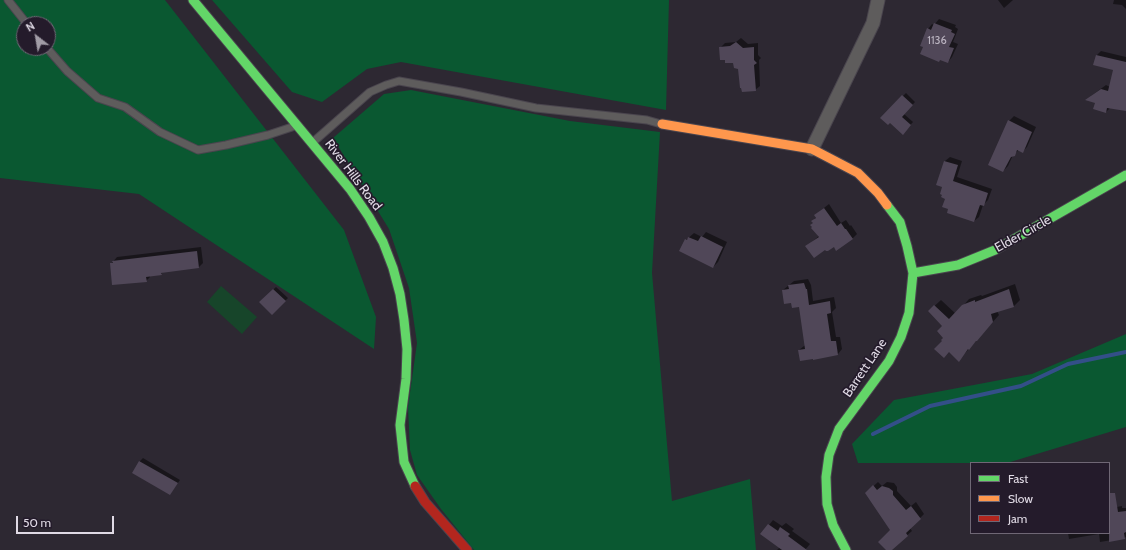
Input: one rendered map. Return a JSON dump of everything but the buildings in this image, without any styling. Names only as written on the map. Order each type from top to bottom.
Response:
[{"type":"street","name":"River Hills Road","points":[[193,0],[350,189],[369,217],[383,242],[393,268],[400,294],[407,349],[406,379],[400,425],[404,462],[413,483],[425,502],[467,550]]},
{"type":"street","points":[[812,149],[873,23],[878,0]]},
{"type":"street","name":"Barrett Lane","points":[[662,124],[812,149],[858,173],[878,194],[900,222],[913,273],[909,313],[901,337],[889,361],[839,429],[829,455],[826,477],[827,504],[833,525],[846,550]]},
{"type":"street","name":"Elder Circle","points":[[913,273],[958,265],[995,250],[1126,175]]},
{"type":"lane","points":[[8,0],[21,16]]},
{"type":"lane","points":[[54,56],[67,71],[98,98],[125,107],[160,132],[198,150],[298,126]]},
{"type":"lane","points":[[312,143],[370,92],[399,81],[536,108],[647,120],[662,124]]},
{"type":"green space","points":[[0,0],[165,0],[344,230],[376,317],[374,349],[139,194],[0,178]]},
{"type":"green space","points":[[212,0],[669,0],[666,110],[401,62],[367,69],[322,102],[292,92]]},
{"type":"green space","points":[[411,90],[570,121],[660,132],[652,273],[672,501],[750,479],[756,550],[474,550],[441,509],[417,475],[410,450],[408,407],[417,343],[409,288],[389,229],[333,138],[384,94]]},
{"type":"green space","points":[[221,286],[257,317],[242,334],[207,302]]},
{"type":"green space","points":[[1126,334],[1126,427],[1010,462],[858,463],[852,444],[894,400],[1032,374]]},
{"type":"waterway","points":[[873,434],[930,406],[1021,386],[1068,364],[1126,352]]},
{"type":"traffic: fast","points":[[193,0],[350,189],[369,217],[383,242],[393,268],[400,294],[404,320],[407,349],[406,379],[400,425],[404,462],[415,486]]},
{"type":"traffic: fast","points":[[913,273],[958,265],[995,250],[1126,175]]},
{"type":"traffic: fast","points":[[846,550],[833,525],[827,504],[826,477],[829,455],[839,429],[889,361],[901,337],[909,313],[913,273],[900,222],[887,205]]},
{"type":"traffic: slow","points":[[662,124],[812,149],[858,173],[878,193],[887,205]]},
{"type":"traffic: jam","points":[[415,486],[425,502],[467,550]]}]
